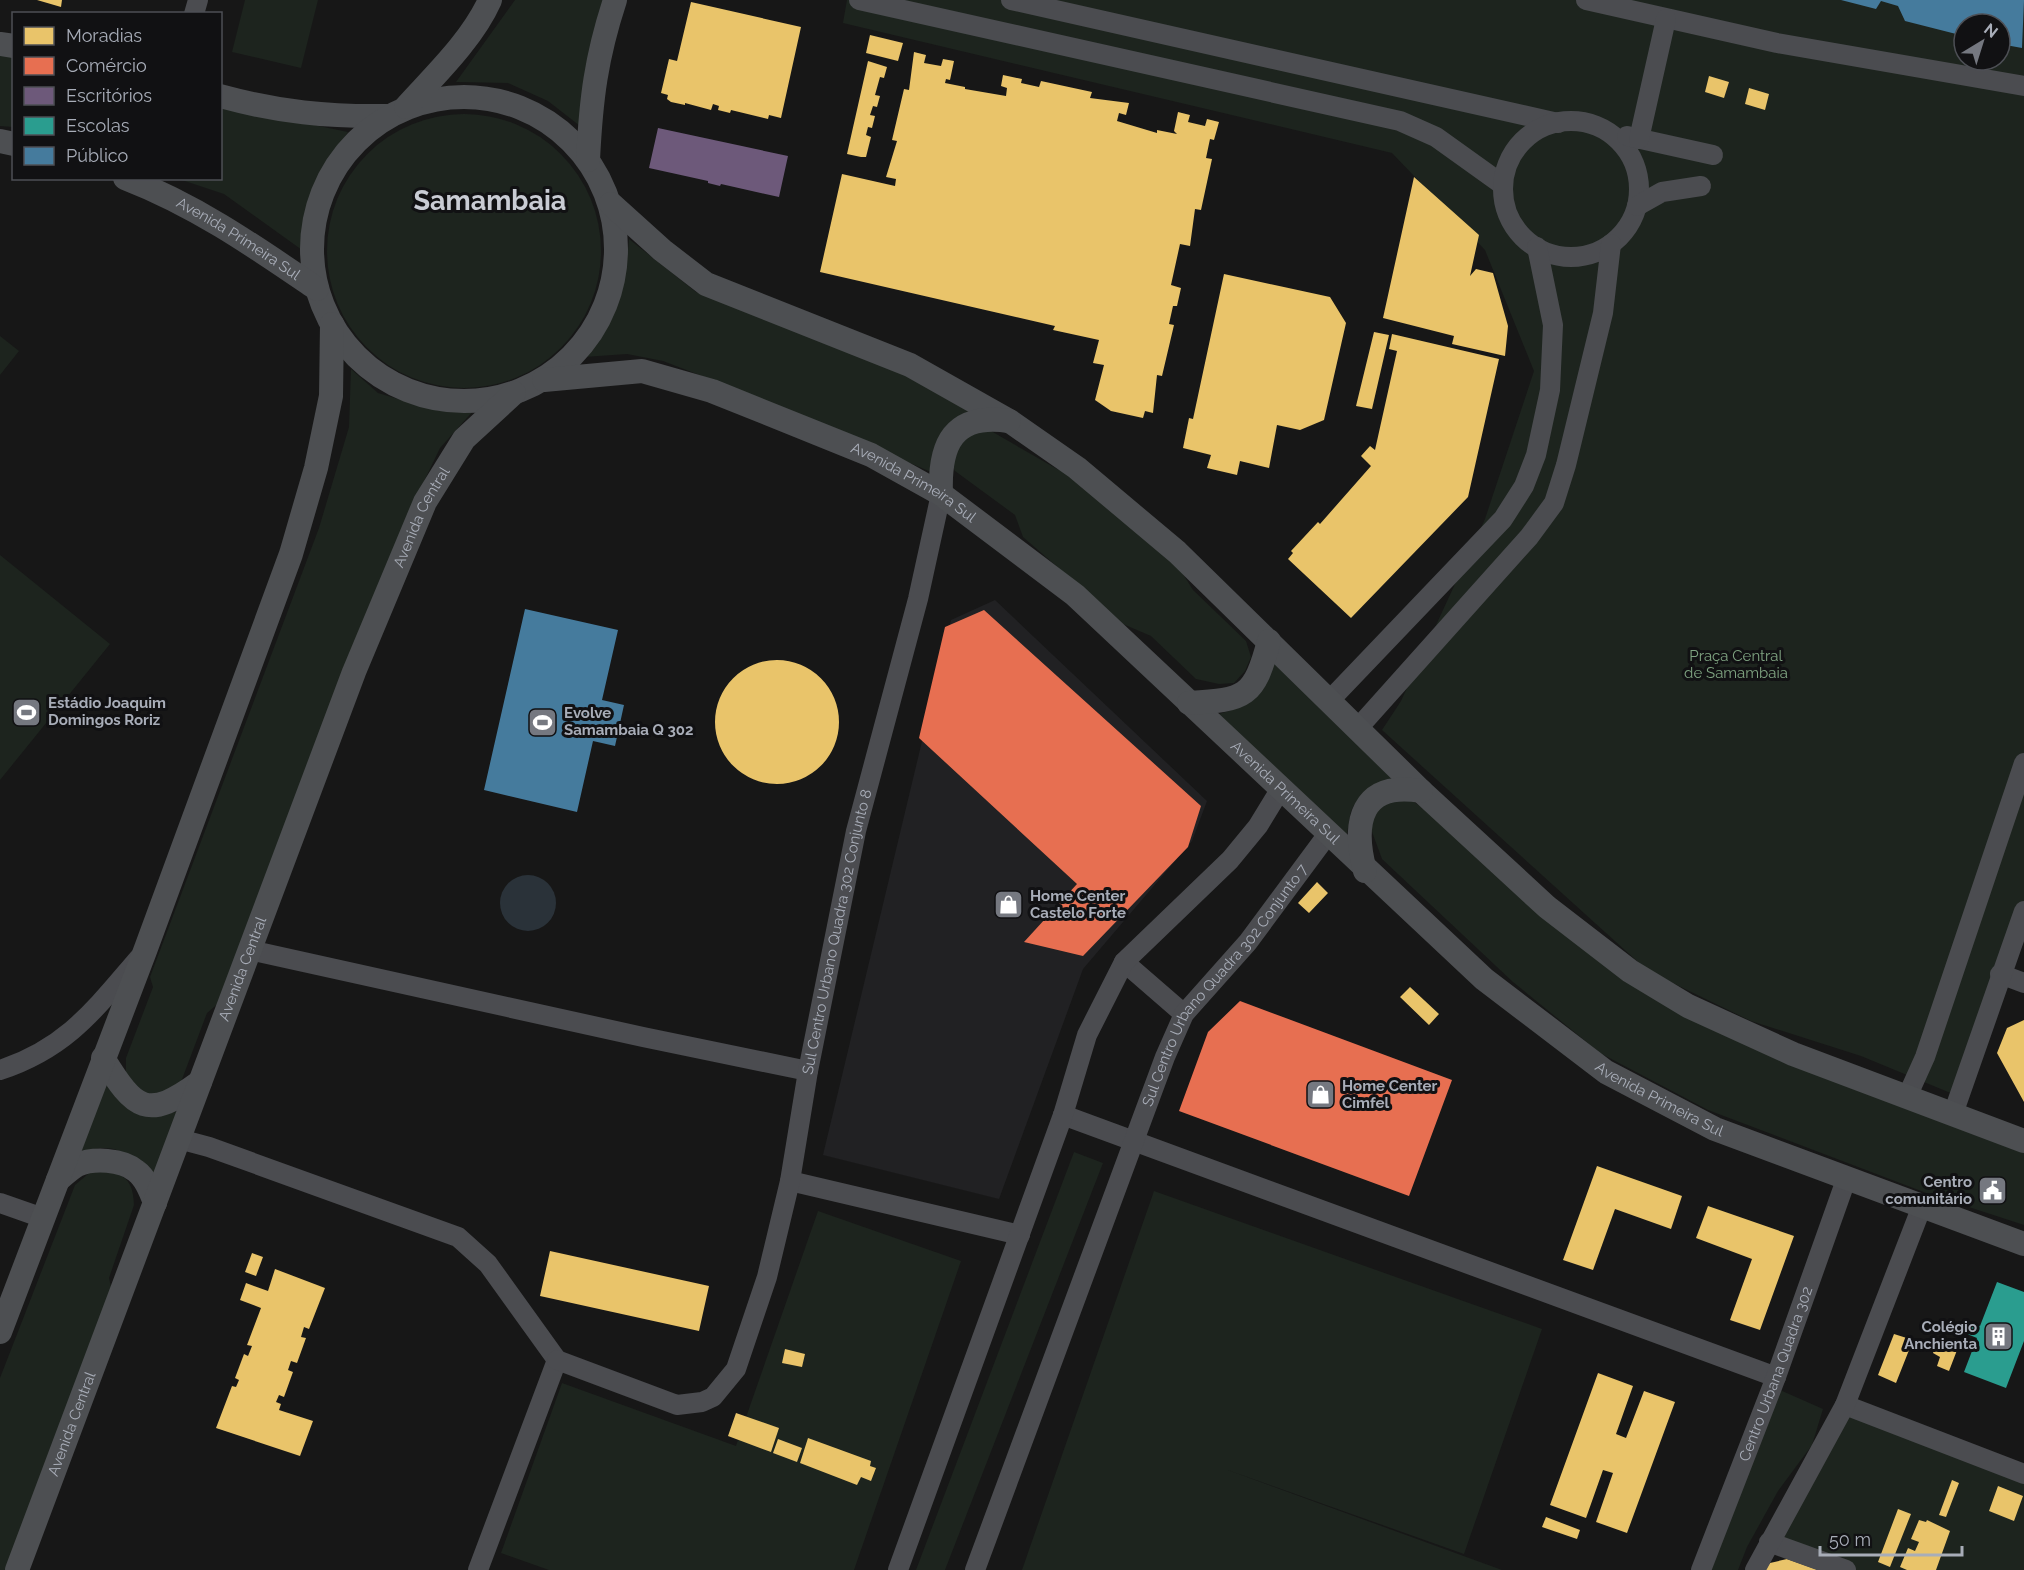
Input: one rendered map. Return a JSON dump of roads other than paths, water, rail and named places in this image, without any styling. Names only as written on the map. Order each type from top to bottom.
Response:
[{"type":"main road","points":[[222,96],[289,113],[328,117],[397,112],[455,96],[505,102],[552,124],[588,160],[611,204],[618,254],[608,304],[582,347],[544,380],[514,393],[477,401],[440,399],[404,388],[363,362],[332,324],[317,289],[312,250],[316,210],[331,173],[356,141],[397,112],[448,61],[490,0]]},
{"type":"main road","points":[[588,160],[591,98],[602,41],[615,0]]},
{"type":"main road","name":"Avenida Primeira Sul","points":[[130,180],[171,196],[234,231],[317,289]]},
{"type":"main road","points":[[611,204],[662,250],[706,284],[910,365],[1011,422],[1077,468],[1178,552],[1421,791],[1547,907],[1630,971],[1688,1006],[1743,1033],[2024,1141]]},
{"type":"main road","points":[[0,1332],[145,951],[291,554],[316,468],[331,396],[332,324]]},
{"type":"main road","name":"Avenida Primeira Sul","points":[[544,380],[642,371],[712,391],[871,455],[941,494],[1033,560],[1075,595],[1365,871],[1499,992],[1606,1072],[1715,1129],[2024,1244]]},
{"type":"main road","name":"Avenida Central","points":[[17,1570],[354,672],[425,502],[464,438],[514,393]]},
{"type":"main road","points":[[941,494],[943,453],[959,430],[987,418],[1011,422]]},
{"type":"main road","points":[[1189,703],[1231,699],[1249,691],[1262,669],[1269,641]]},
{"type":"main road","points":[[1365,871],[1358,836],[1361,819],[1370,804],[1379,795],[1392,789],[1421,791]]},
{"type":"main road","points":[[103,1058],[125,1093],[144,1105],[160,1106],[200,1082]]},
{"type":"main road","points":[[58,1180],[76,1166],[93,1161],[113,1162],[136,1170],[147,1185],[155,1203]]},
{"type":"street","points":[[860,0],[1400,121],[1436,137],[1503,185]]},
{"type":"street","points":[[1011,0],[1558,123]]},
{"type":"street","points":[[1586,0],[1777,43],[2024,86]]},
{"type":"street","points":[[1639,139],[1666,19]]},
{"type":"street","points":[[1608,132],[1619,141],[1634,164],[1638,178],[1637,206],[1624,231],[1611,244],[1589,254],[1561,256],[1537,247],[1515,226],[1508,213],[1503,185],[1510,158],[1518,146],[1540,128],[1558,123],[1581,122],[1608,132],[1713,155]]},
{"type":"street","points":[[1637,206],[1662,192],[1701,186]]},
{"type":"street","points":[[1358,728],[1529,537],[1554,503],[1603,313],[1611,244]]},
{"type":"street","points":[[1330,700],[1503,519],[1524,486],[1536,455],[1550,390],[1553,326],[1537,247]]},
{"type":"street","name":"Sul Centro Urbano Quadra 302 Conjunto 8","points":[[557,1360],[677,1405],[702,1402],[713,1397],[736,1369],[767,1277],[790,1181],[808,1071],[855,831],[918,599],[941,494]]},
{"type":"street","points":[[1907,1097],[1925,1057],[2024,764]]},
{"type":"street","points":[[898,1570],[1063,1114],[1087,1035],[1124,962],[1230,860],[1258,826],[1280,790]]},
{"type":"street","name":"Sul Centro Urbano Quadra 302 Conjunto 7","points":[[975,1570],[1133,1141],[1184,1014],[1248,942],[1328,834]]},
{"type":"street","points":[[1953,1114],[2000,974],[2024,911]]},
{"type":"street","points":[[249,950],[808,1071]]},
{"type":"street","points":[[0,1070],[29,1060],[58,1043],[83,1022],[145,951]]},
{"type":"street","points":[[1124,962],[1184,1014]]},
{"type":"street","points":[[2000,974],[2024,983]]},
{"type":"street","points":[[1063,1114],[1776,1377]]},
{"type":"street","points":[[179,1139],[209,1147],[458,1237],[488,1264],[557,1360],[478,1570]]},
{"type":"street","name":"Centro Urbana Quadra 302","points":[[1701,1570],[1776,1377],[1847,1177]]},
{"type":"street","points":[[790,1181],[1020,1235]]},
{"type":"street","points":[[0,1203],[43,1218]]},
{"type":"street","points":[[1755,1570],[1768,1542],[1845,1405],[1922,1206]]},
{"type":"street","points":[[1845,1405],[2024,1474]]},
{"type":"street","points":[[1768,1542],[1846,1570]]},
{"type":"place","name":"Estádio Joaquim Domingos Roriz","points":[[27,712]]},
{"type":"place","name":"Evolve Samambaia Q 302","points":[[543,722]]},
{"type":"place","name":"Home Center Castelo Forte","points":[[1009,905]]},
{"type":"place","name":"Home Center Cimfel","points":[[1321,1095]]},
{"type":"place","name":"Centro comunitário","points":[[1993,1191]]},
{"type":"place","name":"Colégio Anchienta","points":[[1998,1336]]},
{"type":"district","name":"Samambaia","points":[[490,201]]},
{"type":"park label","name":"Praça Central de Samambaia","points":[[1736,664]]}]
